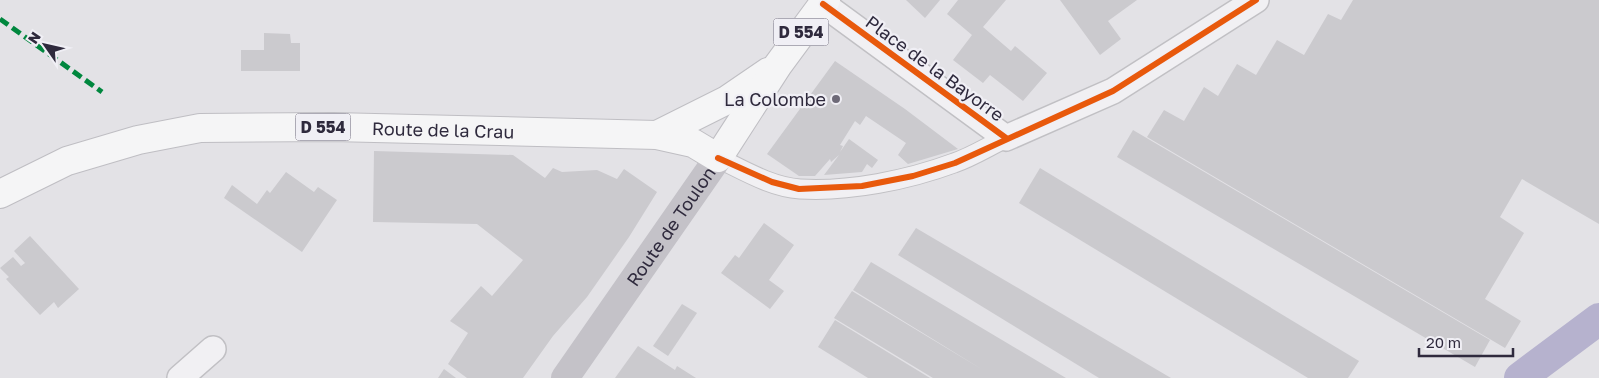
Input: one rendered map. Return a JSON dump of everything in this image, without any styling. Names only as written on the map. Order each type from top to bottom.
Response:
[{"type":"main road","name":"Route de Toulon","points":[[565,378],[718,158],[778,65],[824,2]]},
{"type":"main road","name":"Route de la Crau","points":[[657,135],[727,100],[778,65]]},
{"type":"main road","name":"Route de la Crau","points":[[0,194],[67,162],[138,140],[200,128],[333,127],[657,135],[693,143],[718,158]]},
{"type":"street","points":[[718,158],[772,182],[799,189],[862,186],[913,176],[955,163],[1006,138],[1113,91],[1256,0]]},
{"type":"street","name":"Place de la Bayorre","points":[[824,2],[1006,138]]},
{"type":"street","points":[[180,378],[212,350]]},
{"type":"building","points":[[906,0],[940,0],[925,18]]},
{"type":"building","points":[[958,0],[1006,0],[983,27],[1011,51],[1015,46],[1047,73],[1023,101],[990,75],[983,83],[953,60],[972,35],[947,14]]},
{"type":"building","points":[[1060,0],[1137,0],[1108,21],[1121,39],[1100,55]]},
{"type":"building","points":[[1353,0],[1599,0],[1599,224],[1522,179],[1500,217],[1524,233],[1485,299],[1521,321],[1505,348],[1147,137],[1164,110],[1184,121],[1204,87],[1218,96],[1237,64],[1256,75],[1277,40],[1304,55],[1328,14],[1341,20]]},
{"type":"building","points":[[264,33],[290,34],[291,43],[300,43],[300,71],[241,71],[241,50],[264,50]]},
{"type":"building","points":[[835,61],[905,109],[958,149],[908,164],[898,155],[906,143],[866,116],[860,125],[855,121],[840,145],[843,146],[840,152],[849,139],[878,160],[872,168],[867,164],[862,172],[824,175],[839,155],[831,162],[830,159],[815,176],[799,176],[767,154]]},
{"type":"building","points":[[1133,130],[1490,340],[1475,367],[1117,157]]},
{"type":"building","points":[[374,151],[513,155],[545,178],[553,168],[562,172],[597,170],[617,179],[624,169],[657,192],[629,237],[587,297],[553,336],[523,378],[467,378],[448,364],[468,333],[450,321],[481,286],[492,296],[523,260],[477,224],[373,222]]},
{"type":"building","points":[[1040,168],[1359,361],[1348,378],[1308,378],[1019,203]]},
{"type":"building","points":[[286,172],[314,192],[318,187],[337,200],[302,252],[224,198],[232,185],[257,204],[267,190],[270,193]]},
{"type":"building","points":[[764,223],[794,245],[769,280],[784,291],[770,309],[721,273],[735,255],[739,258]]},
{"type":"building","points":[[916,228],[1171,378],[1099,378],[898,255]]},
{"type":"building","points":[[30,236],[79,289],[58,308],[54,302],[40,315],[6,279],[9,277],[0,268],[13,257],[21,266],[25,263],[14,251]]},
{"type":"building","points":[[871,262],[1066,378],[933,378],[834,318],[852,291],[983,370],[853,290]]},
{"type":"building","points":[[682,304],[697,313],[668,356],[653,346]]},
{"type":"building","points":[[835,320],[930,378],[868,378],[818,347]]},
{"type":"building","points":[[638,346],[675,370],[677,366],[696,378],[615,378]]},
{"type":"building","points":[[444,369],[456,378],[438,378]]},
{"type":"waterway","points":[[1520,378],[1599,319]]},
{"type":"marked path","points":[[0,19],[102,92]]},
{"type":"cycle path","points":[[718,158],[772,182],[799,189],[862,186],[913,176],[955,163],[1113,91],[1256,0]]},
{"type":"cycle path","points":[[823,4],[1006,138]]},
{"type":"place","name":"La Colombe","points":[[836,99]]}]
